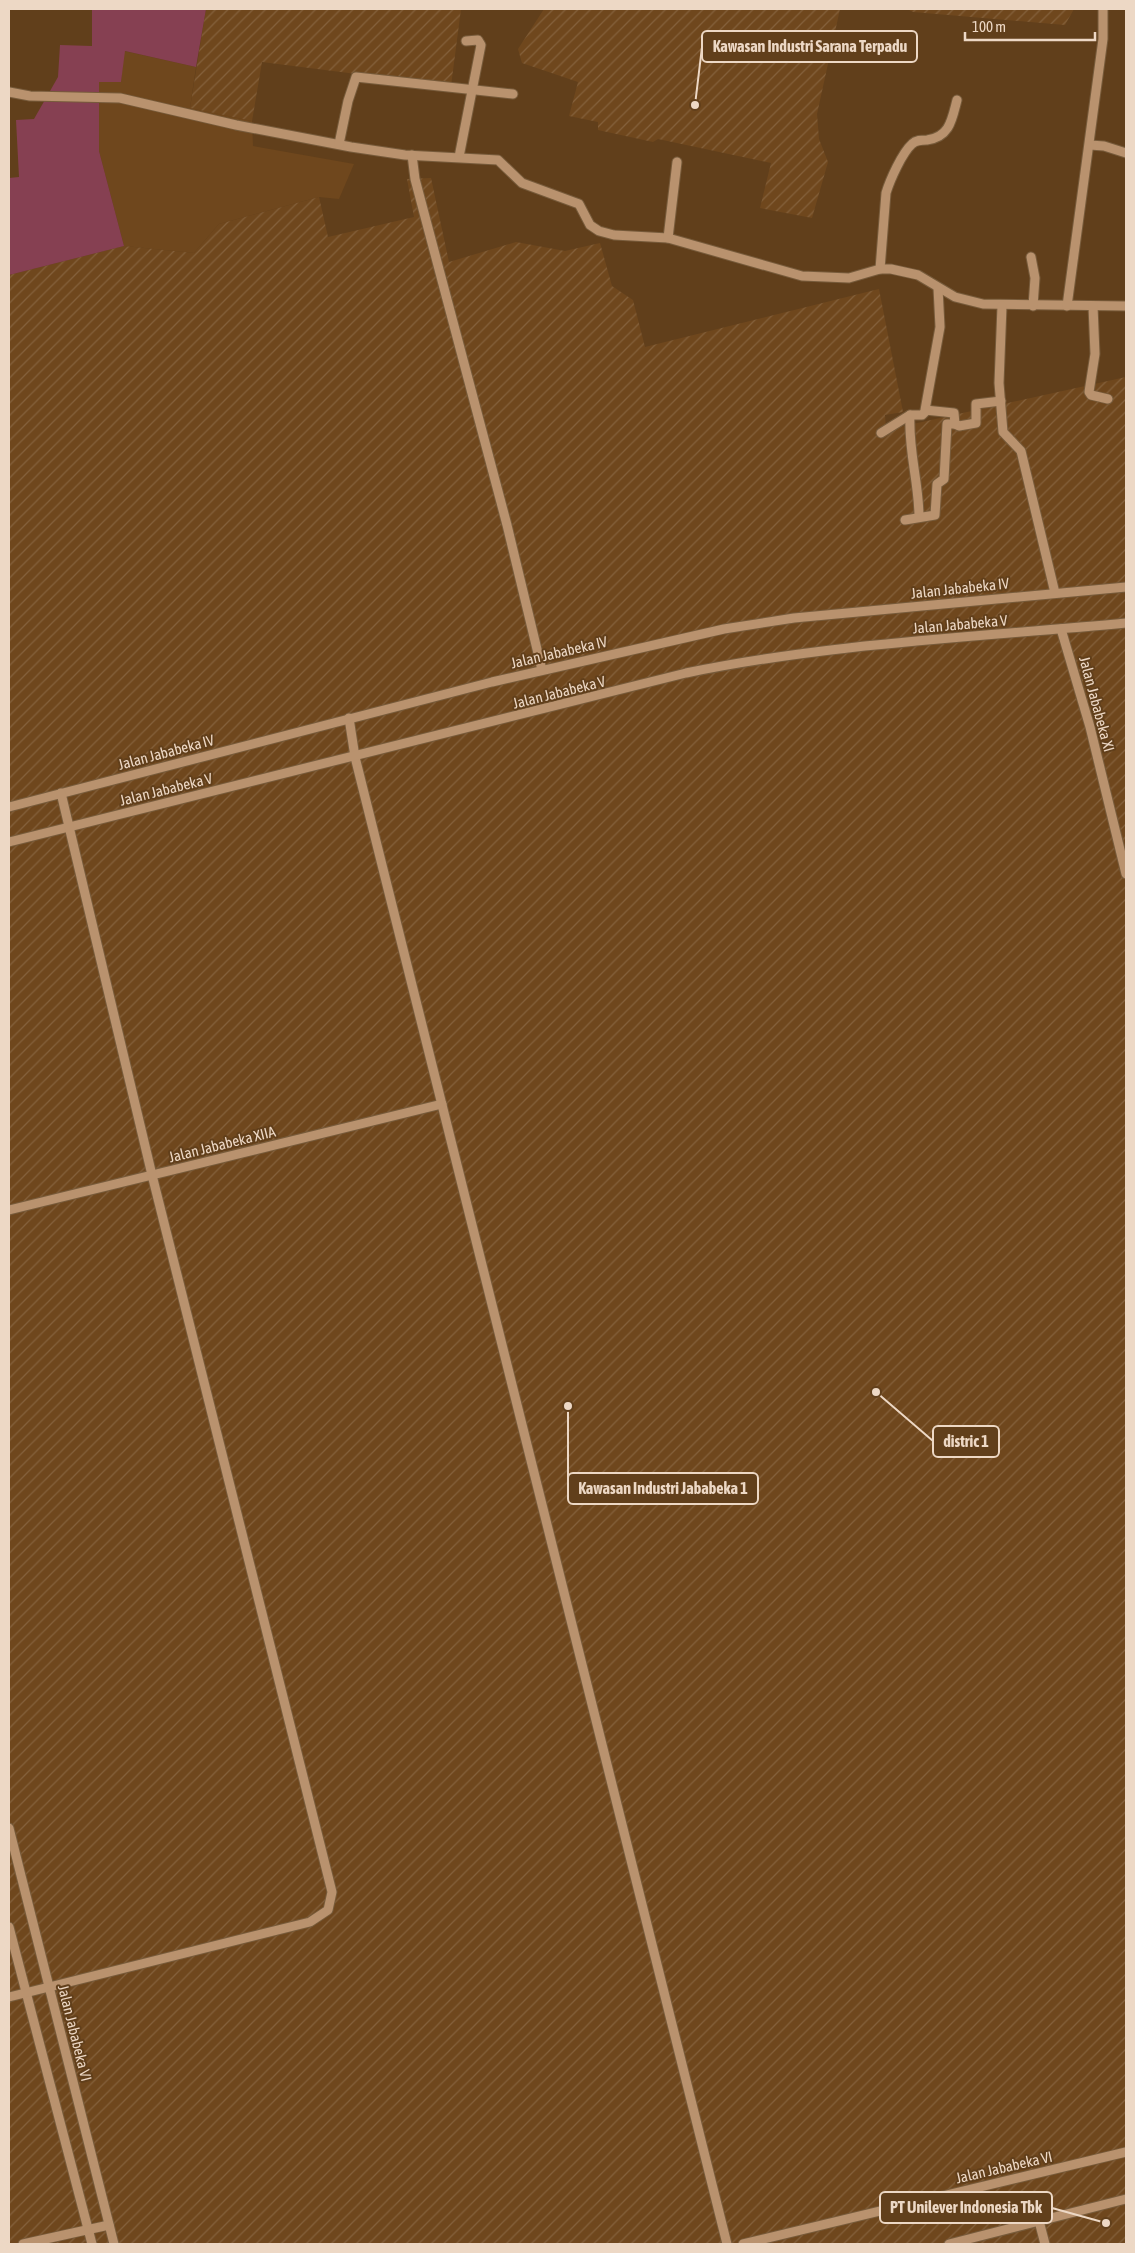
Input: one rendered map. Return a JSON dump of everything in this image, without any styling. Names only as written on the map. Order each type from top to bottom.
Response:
[{"type":"street","points":[[1067,306],[1103,39],[1103,9]]},
{"type":"street","points":[[459,157],[481,43],[478,40],[466,41]]},
{"type":"street","points":[[339,144],[348,101],[356,77],[513,94]]},
{"type":"street","points":[[9,92],[30,96],[120,98],[236,125],[339,144],[412,155],[498,160],[522,183],[579,204],[590,225],[599,231],[614,236],[668,238],[802,276],[849,278],[880,269],[909,272],[966,301],[1002,306],[1126,306]]},
{"type":"street","points":[[880,269],[886,192],[890,182],[914,142],[940,136],[948,130],[957,100]]},
{"type":"street","points":[[1090,145],[1104,146],[1126,153]]},
{"type":"street","points":[[412,155],[418,188],[504,516],[542,670]]},
{"type":"street","points":[[668,238],[676,162]]},
{"type":"street","points":[[1031,257],[1034,278],[1033,306]]},
{"type":"street","points":[[926,412],[924,408],[926,395],[940,327],[938,288]]},
{"type":"street","points":[[1002,306],[1001,401],[1004,434],[1021,451],[1055,593]]},
{"type":"street","points":[[1093,306],[1094,354],[1089,392],[1091,395],[1108,399]]},
{"type":"street","points":[[904,520],[936,514],[937,484],[944,479],[946,468],[947,425],[973,425],[976,423],[976,404],[1001,401]]},
{"type":"street","points":[[881,432],[910,415],[926,412],[954,413],[955,424]]},
{"type":"street","points":[[910,415],[910,448],[918,491],[918,517]]},
{"type":"street","name":"Jalan Jababeka IV","points":[[9,807],[349,718],[542,670],[758,623],[1126,587]]},
{"type":"street","name":"Jalan Jababeka V","points":[[9,842],[686,673],[748,661],[840,648],[1126,623]]},
{"type":"street","name":"Jalan Jababeka XI","points":[[1061,629],[1090,727],[1126,874]]},
{"type":"street","points":[[349,718],[355,757],[727,2244]]},
{"type":"street","points":[[9,1997],[310,1922],[328,1910],[332,1892],[152,1175],[60,794]]},
{"type":"street","name":"Jalan Jababeka XIIA","points":[[9,1210],[442,1104]]},
{"type":"street","name":"Jalan Jababeka VI","points":[[9,1828],[114,2244]]},
{"type":"street","points":[[9,1926],[92,2244]]},
{"type":"street","name":"Jalan Jababeka VI","points":[[743,2244],[1126,2152]]},
{"type":"street","points":[[949,2244],[1126,2199]]},
{"type":"street","points":[[1039,2221],[1045,2244]]},
{"type":"street","points":[[24,2244],[109,2225]]},
{"type":"shaded area","points":[[92,9],[206,9],[196,67],[125,51],[121,82],[99,82],[99,151],[124,246],[9,275],[9,178],[19,177],[16,120],[34,119],[58,77],[60,45],[92,46]]},
{"type":"shaded area","points":[[206,9],[461,9],[451,86],[262,62],[252,121],[190,108]]},
{"type":"shaded area","points":[[544,9],[840,9],[817,114],[819,139],[828,162],[812,218],[760,208],[771,163],[658,139],[653,142],[598,130],[598,122],[569,116],[578,82],[522,63],[518,49]]},
{"type":"shaded area","points":[[907,9],[1074,9],[1065,25],[913,12]]},
{"type":"shaded area","points":[[124,51],[196,67],[190,108],[252,121],[253,146],[354,164],[339,199],[319,197],[219,224],[194,253],[124,246],[99,151],[99,82],[121,82]]},
{"type":"shaded area","points":[[431,178],[449,262],[516,242],[565,251],[600,243],[612,286],[633,300],[645,347],[879,289],[903,412],[885,415],[886,430],[1126,377],[1126,2244],[9,2244],[9,275],[124,246],[194,253],[219,224],[319,197],[328,237],[414,217],[407,179]]},
{"type":"place","name":"Kawasan Industri Sarana Terpadu","points":[[695,105]]},
{"type":"place","name":"distric 1","points":[[876,1392]]},
{"type":"place","name":"Kawasan Industri Jababeka 1","points":[[568,1406]]},
{"type":"place","name":"PT Unilever Indonesia Tbk","points":[[1106,2223]]}]
